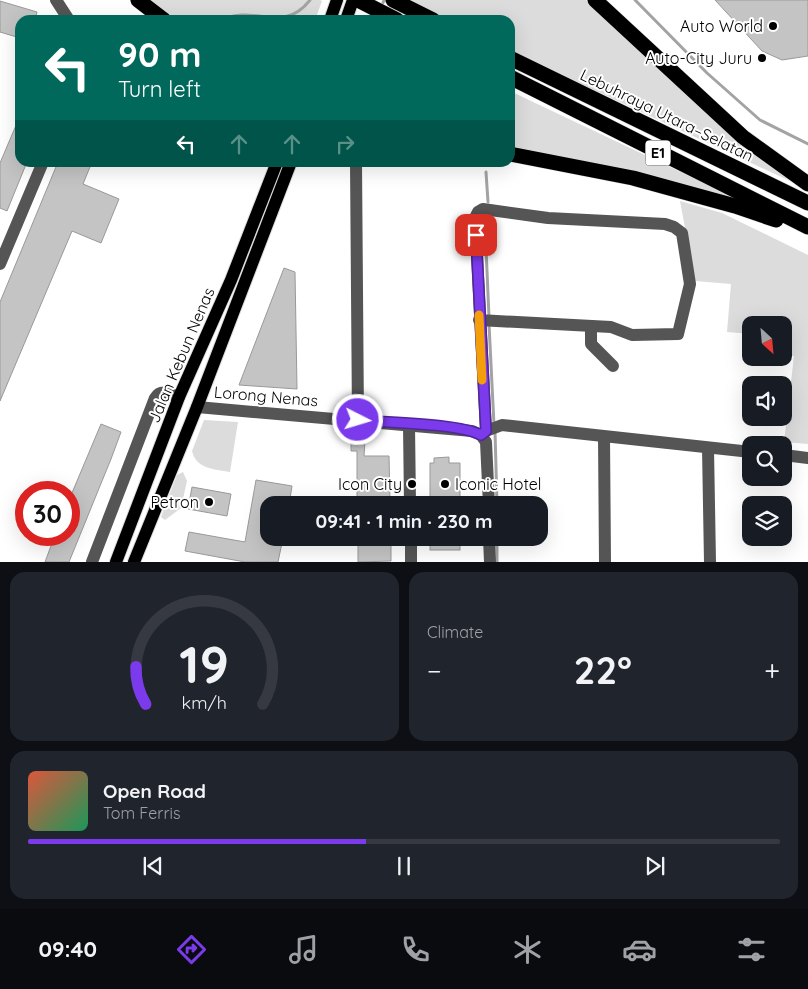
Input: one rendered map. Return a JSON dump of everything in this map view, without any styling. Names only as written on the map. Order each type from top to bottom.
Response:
[{"type":"highway","points":[[138,0],[158,15]]},
{"type":"highway","points":[[358,0],[388,15]]},
{"type":"highway","points":[[595,0],[744,137],[808,184]]},
{"type":"highway","points":[[397,2],[423,15]]},
{"type":"highway","name":"Lebuhraya Utara–Selatan","points":[[515,60],[808,203]]},
{"type":"highway","name":"E1","points":[[515,79],[808,227]]},
{"type":"highway","points":[[515,155],[633,178],[735,206],[808,231]]},
{"type":"main road","points":[[332,15],[337,0]]},
{"type":"main road","points":[[348,15],[353,0]]},
{"type":"main road","name":"Jalan Kebun Nenas","points":[[116,562],[179,397],[231,280],[275,167]]},
{"type":"main road","name":"Jalan Kebun Nenas","points":[[134,562],[197,407],[289,167]]},
{"type":"street","points":[[56,0],[66,15]]},
{"type":"street","points":[[0,264],[41,167]]},
{"type":"street","points":[[356,167],[358,420]]},
{"type":"street","points":[[485,320],[611,327],[632,335],[678,334],[690,284],[682,233],[674,226],[665,224],[548,218],[483,209],[478,212],[475,218],[485,320],[490,430],[486,442],[489,496]]},
{"type":"street","points":[[591,326],[591,344],[613,366]]},
{"type":"street","points":[[92,562],[158,394],[164,392],[179,397]]},
{"type":"street","name":"Lorong Nenas","points":[[197,407],[472,431],[490,430],[604,437],[742,451]]},
{"type":"street","points":[[409,424],[410,496]]},
{"type":"street","points":[[604,437],[605,562]]},
{"type":"street","points":[[708,448],[710,562]]},
{"type":"street","points":[[792,457],[808,458]]},
{"type":"street","points":[[411,546],[411,562]]},
{"type":"street","points":[[489,546],[490,562]]},
{"type":"shaded area","points":[[145,0],[322,1],[317,15],[164,15]]},
{"type":"shaded area","points":[[405,0],[586,0],[619,28],[727,131],[790,181],[515,53],[515,15],[436,15]]},
{"type":"shaded area","points":[[515,93],[763,211],[649,176],[515,147]]},
{"type":"shaded area","points":[[680,201],[722,213],[808,255],[808,444],[792,443],[792,436],[785,436],[786,426],[792,426],[792,376],[794,356],[792,356],[792,316],[742,316],[742,333],[727,332],[731,284],[695,281]]},
{"type":"shaded area","points":[[204,420],[238,422],[230,472],[206,467],[194,457],[192,451]]},
{"type":"shaded area","points":[[183,472],[187,481],[181,508],[165,520],[161,517],[177,475]]},
{"type":"building","name":"Auto World","points":[[715,0],[808,0],[808,56],[782,60],[762,51]]},
{"type":"building","points":[[0,1],[37,12],[36,15],[15,15],[15,36],[0,32]]},
{"type":"building","points":[[15,128],[15,167],[25,167],[7,211],[0,208],[0,163]]},
{"type":"building","points":[[56,167],[90,167],[83,184],[119,199],[101,243],[72,231],[0,401],[0,302]]},
{"type":"building","points":[[284,268],[295,272],[297,389],[239,385]]},
{"type":"building","points":[[101,424],[121,432],[80,535],[80,481],[77,481]]},
{"type":"building","points":[[351,441],[365,441],[364,456],[389,456],[390,496],[357,496],[357,451],[351,451]]},
{"type":"building","name":"Iconic Hotel","points":[[449,457],[449,463],[460,463],[460,496],[430,496],[430,463],[434,463],[434,458]]},
{"type":"building","points":[[256,480],[292,486],[290,496],[260,496],[260,546],[281,546],[278,562],[245,562],[185,551],[189,532],[245,542]]},
{"type":"building","name":"Petron","points":[[192,487],[231,494],[227,516],[188,509]]},
{"type":"building","points":[[51,546],[76,546],[69,562],[45,562]]},
{"type":"building","points":[[358,546],[391,546],[391,561],[358,562]]},
{"type":"building","points":[[430,546],[460,546],[460,550],[430,550]]},
{"type":"waterway","points":[[291,15],[300,10],[310,0]]},
{"type":"waterway","points":[[381,8],[384,0]]},
{"type":"waterway","points":[[635,0],[707,73],[760,120],[808,144]]},
{"type":"waterway","points":[[486,172],[488,202]]},
{"type":"waterway","points":[[488,216],[486,248],[489,317]]},
{"type":"waterway","points":[[489,324],[494,425]]},
{"type":"waterway","points":[[495,431],[497,496]]},
{"type":"waterway","points":[[497,546],[497,562]]},
{"type":"slow traffic","points":[[479,315],[482,380]]},
{"type":"place","name":"Auto World","points":[[773,26]]},
{"type":"place","name":"Auto-City Juru","points":[[762,58]]},
{"type":"place","name":"Icon City","points":[[412,484]]},
{"type":"place","name":"Iconic Hotel","points":[[445,484]]},
{"type":"place","name":"Petron","points":[[209,502]]},
{"type":"route","points":[[358,420],[456,428],[481,435],[486,431],[483,405],[476,235]]}]
